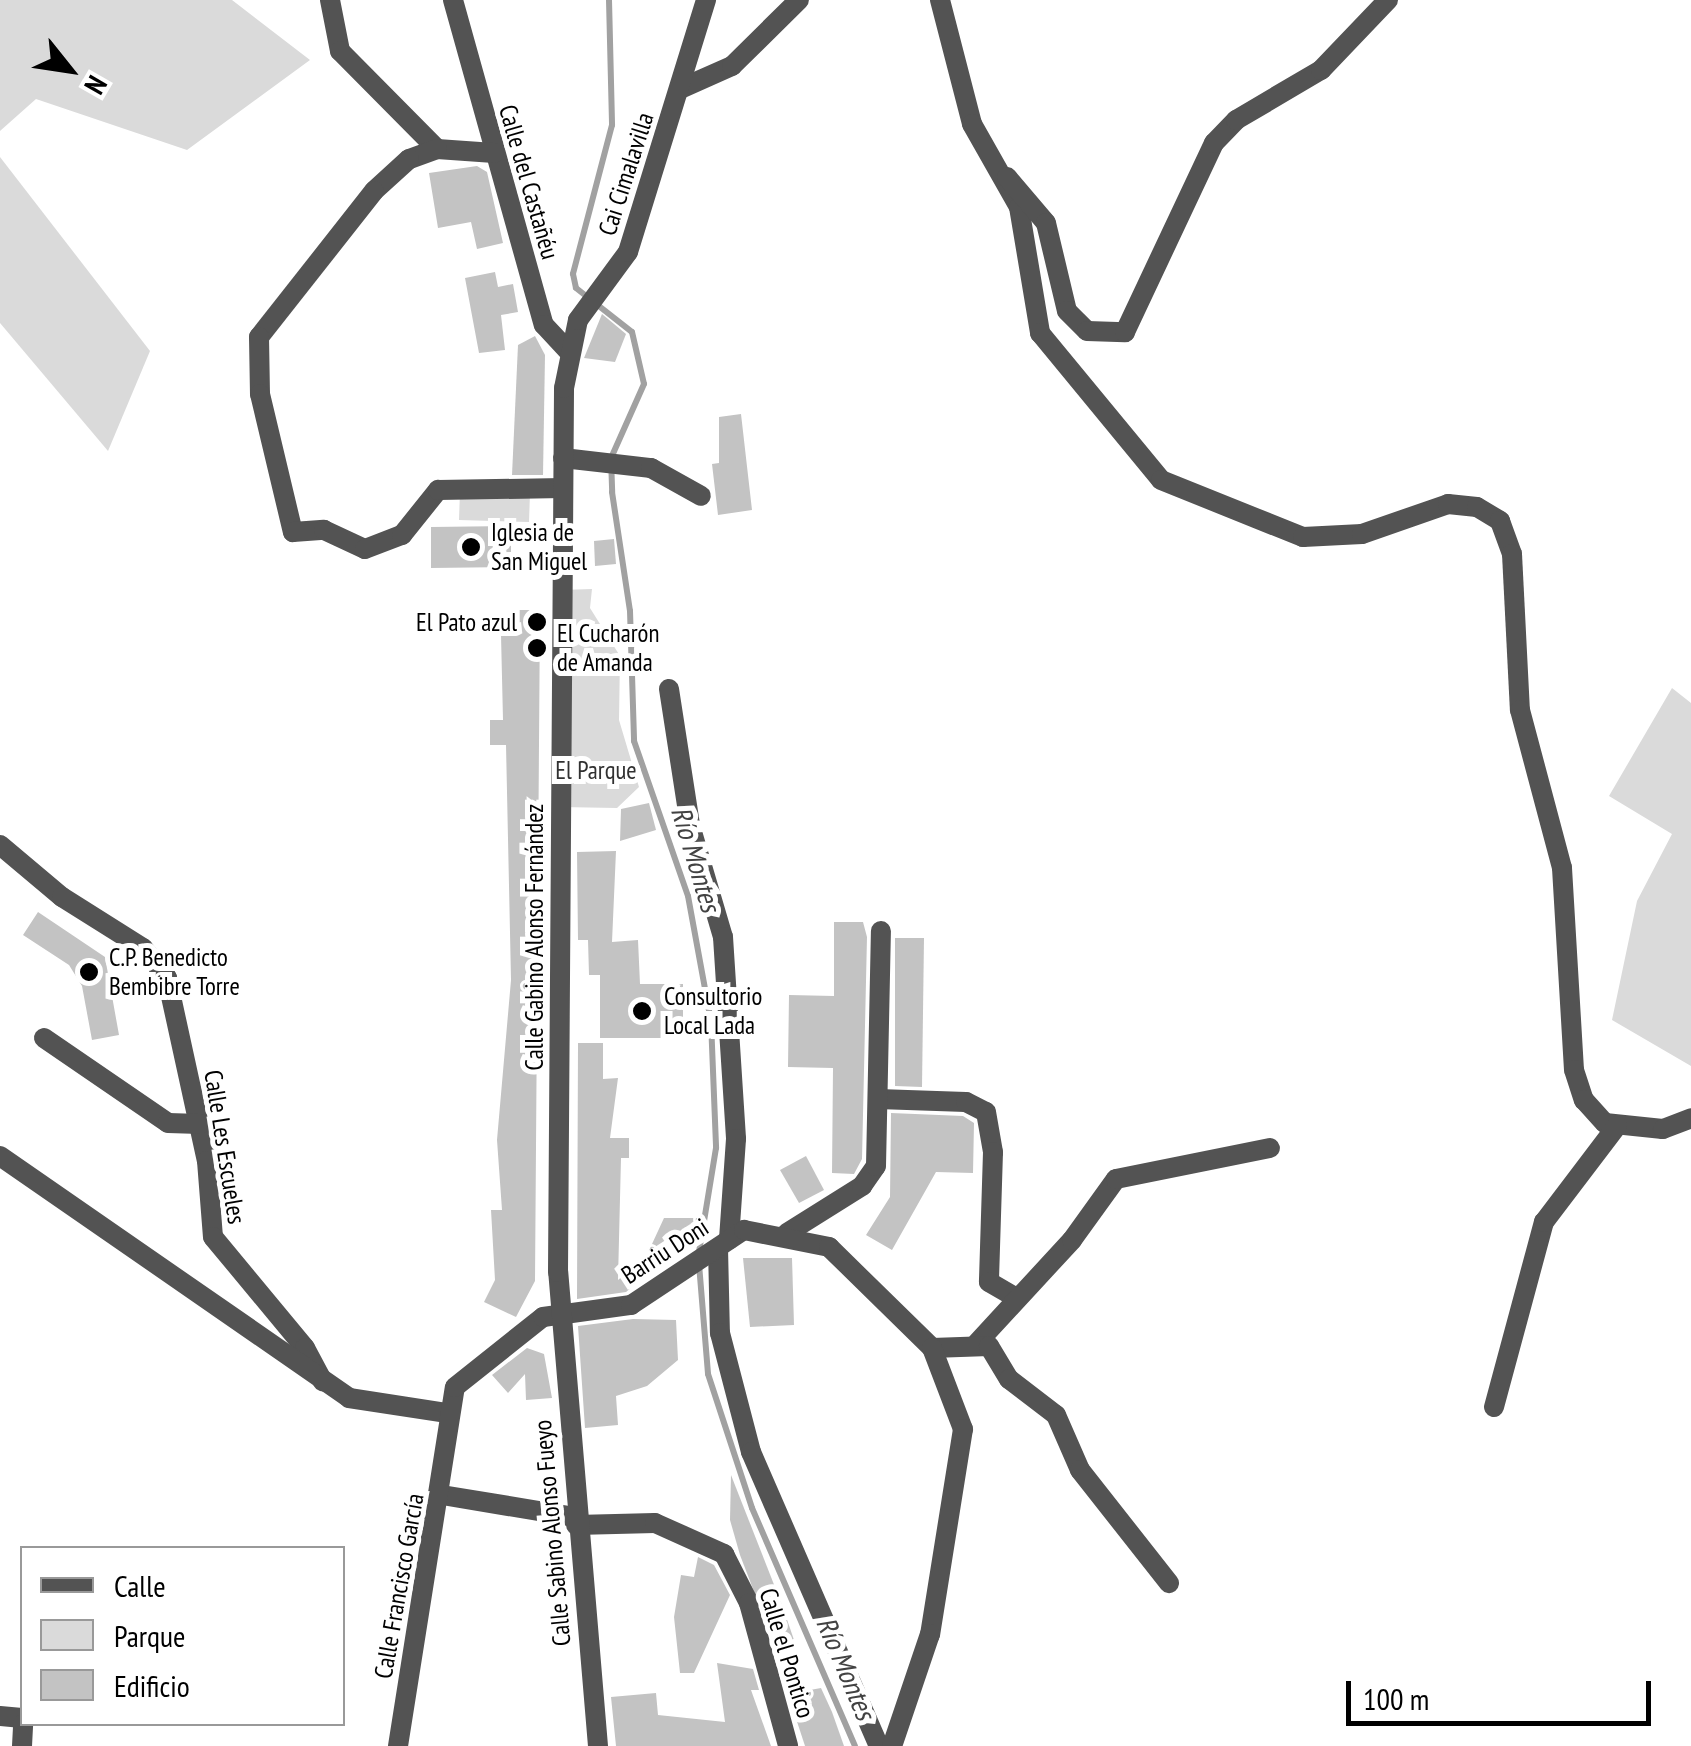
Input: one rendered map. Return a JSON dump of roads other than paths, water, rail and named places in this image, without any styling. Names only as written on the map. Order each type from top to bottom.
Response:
[{"type":"street","points":[[330,0],[340,51],[437,149]]},
{"type":"street","name":"Cai Cimalavilla","points":[[578,320],[628,252],[706,0]]},
{"type":"street","points":[[680,88],[732,66],[799,0]]},
{"type":"street","points":[[940,0],[972,124],[1018,208],[1040,332],[1161,480],[1303,536],[1362,534],[1448,504],[1477,507],[1500,521],[1512,554],[1520,710],[1562,868],[1574,1070],[1584,1100],[1616,1126],[1663,1129],[1691,1118]]},
{"type":"street","points":[[996,170],[1036,203],[1066,311],[1086,331],[1125,332],[1214,143],[1236,120],[1321,70],[1388,0]]},
{"type":"street","name":"Calle del Castañéu","points":[[456,10],[544,325],[566,350]]},
{"type":"street","points":[[494,153],[437,149],[409,159],[374,190],[259,337],[260,394],[293,532],[324,530],[364,549],[402,534],[438,490],[563,488]]},
{"type":"street","name":"Calle Gabino Alonso Fernández","points":[[560,1315],[563,458],[566,350],[578,320]]},
{"type":"street","points":[[563,458],[651,468],[700,496]]},
{"type":"street","points":[[670,688],[690,824],[722,936],[736,1138],[720,1248],[720,1333],[751,1452],[880,1746]]},
{"type":"street","name":"Calle Les Escueles","points":[[0,845],[159,966],[200,1124],[213,1237],[305,1348],[323,1382]]},
{"type":"street","points":[[787,1233],[862,1186],[876,1166],[881,931]]},
{"type":"street","points":[[44,1038],[168,1122],[200,1124]]},
{"type":"street","points":[[878,1100],[966,1102],[986,1112],[993,1152],[989,1282],[1013,1296]]},
{"type":"street","points":[[1494,1407],[1544,1222],[1616,1126]]},
{"type":"street","points":[[976,1343],[1013,1296],[1128,1171],[1270,1148]]},
{"type":"street","points":[[0,1156],[323,1382],[373,1405],[446,1412]]},
{"type":"street","name":"Barriu Doni","points":[[560,1315],[632,1305],[744,1230],[787,1233],[830,1247],[932,1348],[964,1429],[930,1634],[892,1746]]},
{"type":"street","name":"Calle Francisco García","points":[[398,1746],[442,1495],[446,1412],[467,1372],[512,1335],[560,1315]]},
{"type":"street","name":"Calle Sabino Alonso Fueyo","points":[[560,1315],[575,1521],[598,1746]]},
{"type":"street","points":[[932,1348],[976,1343],[989,1346],[1009,1378],[1056,1416],[1080,1470],[1169,1583]]},
{"type":"street","name":"Calle el Pontico","points":[[442,1495],[575,1521],[655,1523],[724,1554],[749,1603],[788,1746]]},
{"type":"waterway","name":"Río Montes","points":[[609,0],[612,125],[573,274],[576,288],[632,332],[644,384],[611,458],[612,492],[630,611],[634,741],[688,896],[711,1021],[716,1148],[699,1252]]},
{"type":"waterway","name":"Río Montes","points":[[699,1264],[708,1374],[752,1508],[855,1746]]},
{"type":"place","name":"Iglesia de San Miguel","points":[[471,547]]},
{"type":"place","name":"El Pato azul","points":[[537,622]]},
{"type":"place","name":"El Cucharón de Amanda","points":[[537,648]]},
{"type":"place","name":"C.P. Benedicto Bembibre Torre","points":[[89,972]]},
{"type":"place","name":"Consultorio Local Lada","points":[[642,1011]]},
{"type":"park label","name":"El Parque","points":[[596,770]]}]
